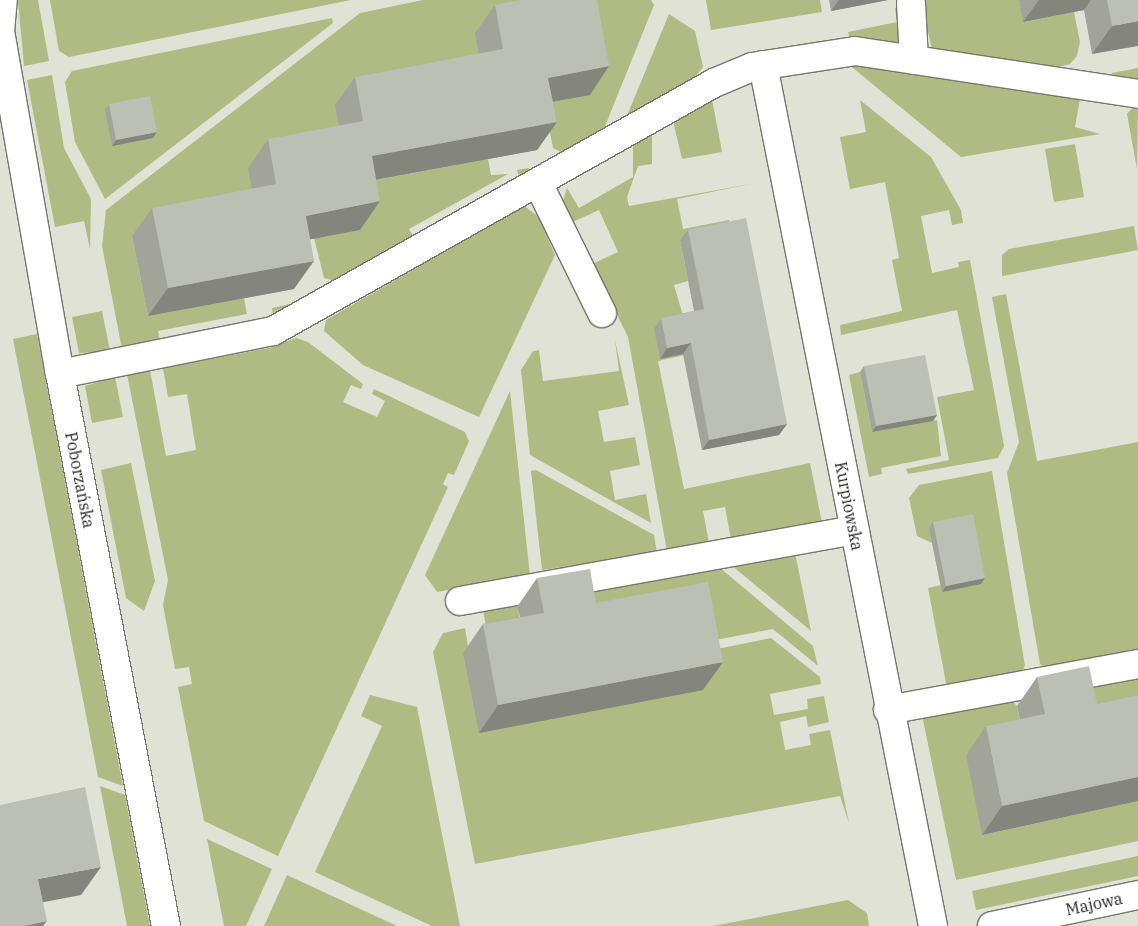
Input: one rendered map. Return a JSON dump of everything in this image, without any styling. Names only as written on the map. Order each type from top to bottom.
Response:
[{"type":"street","name":"Poborzańska","points":[[3,0],[0,32],[60,374],[166,926]]},
{"type":"street","points":[[911,3],[914,60]]},
{"type":"street","points":[[60,374],[273,331],[714,83],[764,75],[847,51],[1138,94]]},
{"type":"street","name":"Kurpiowska","points":[[764,75],[888,710],[933,926]]},
{"type":"street","points":[[538,183],[602,313]]},
{"type":"street","points":[[460,602],[853,530]]},
{"type":"street","points":[[888,710],[1138,664]]},
{"type":"street","name":"Majowa","points":[[992,926],[1138,895]]},
{"type":"green space","points":[[18,0],[38,0],[49,61],[24,66]]},
{"type":"green space","points":[[50,0],[351,0],[69,57],[59,51]]},
{"type":"green space","points":[[423,0],[651,0],[654,5],[603,131],[563,153],[553,148],[544,103],[483,77],[343,150],[256,213],[132,236],[148,316],[244,298],[247,314],[158,331],[160,342],[122,349],[102,246],[106,210],[360,13]]},
{"type":"green space","points":[[706,0],[820,0],[822,12],[711,30]]},
{"type":"green space","points":[[921,0],[1019,0],[1024,22],[1074,12],[1080,42],[1077,56],[1070,64],[1054,68],[932,49]]},
{"type":"green space","points":[[902,6],[898,44],[849,36],[848,32],[897,22],[895,8]]},
{"type":"green space","points":[[669,14],[695,31],[703,67],[692,81],[626,118]]},
{"type":"green space","points":[[332,18],[333,23],[105,199],[75,142],[65,82],[72,71]]},
{"type":"green space","points":[[847,63],[1080,99],[1075,127],[1100,134],[961,157]]},
{"type":"green space","points":[[1138,68],[1138,80],[1114,77],[1112,73]]},
{"type":"green space","points":[[52,75],[64,148],[91,199],[90,249],[84,221],[55,227],[27,80]]},
{"type":"green space","points":[[712,99],[722,152],[682,159],[673,121]]},
{"type":"green space","points":[[860,100],[931,157],[961,210],[963,223],[952,225],[949,210],[921,216],[932,273],[959,267],[958,262],[970,260],[1004,446],[998,458],[908,474],[906,469],[949,460],[937,397],[974,390],[957,310],[841,335],[840,325],[902,311],[892,260],[899,258],[885,182],[850,189],[840,137],[866,132]]},
{"type":"green space","points":[[1133,107],[1138,108],[1137,169],[1127,114]]},
{"type":"green space","points":[[652,133],[652,164],[638,166],[627,197],[629,206],[756,183],[677,199],[683,229],[729,220],[731,230],[680,240],[688,281],[674,285],[694,353],[658,361],[684,489],[810,463],[822,523],[731,539],[725,507],[703,511],[709,543],[667,551],[628,337],[592,264],[618,252],[599,210],[573,222],[563,201],[567,188],[579,208],[633,177],[633,144]]},
{"type":"green space","points":[[1075,144],[1084,197],[1054,202],[1045,149]]},
{"type":"green space","points":[[488,159],[491,175],[508,174],[409,229],[414,238],[336,281],[324,278],[314,238],[350,185]]},
{"type":"green space","points":[[529,168],[528,172],[422,233],[519,176],[517,170]]},
{"type":"green space","points":[[524,206],[539,217],[555,255],[479,417],[363,365],[324,331],[326,320]]},
{"type":"green space","points":[[1134,226],[1138,250],[1002,276],[1002,255],[1009,249]]},
{"type":"green space","points":[[1006,294],[1037,461],[1138,442],[1138,653],[1048,670],[1040,664],[1007,473],[1019,442],[992,297]]},
{"type":"green space","points":[[290,304],[285,314],[261,323],[170,340],[169,336],[273,317],[272,308]]},
{"type":"green space","points":[[102,311],[110,351],[79,353],[72,317]]},
{"type":"green space","points":[[37,334],[123,786],[98,777],[13,339]]},
{"type":"green space","points":[[296,338],[308,342],[363,384],[361,389],[351,385],[343,402],[377,417],[385,401],[372,394],[374,389],[465,432],[469,441],[454,475],[448,473],[443,484],[448,487],[278,856],[204,821],[178,687],[192,684],[189,667],[175,669],[163,605],[168,580],[127,374],[150,370],[166,456],[196,450],[187,394],[168,397],[163,368],[269,348]]},
{"type":"green space","points":[[615,340],[629,405],[598,411],[604,442],[635,437],[640,465],[610,471],[615,500],[646,494],[651,523],[530,455],[521,370],[533,351],[539,350],[543,381],[619,371]]},
{"type":"green space","points":[[860,372],[872,432],[937,420],[941,456],[881,468],[882,474],[869,477],[849,375]]},
{"type":"green space","points":[[115,377],[123,417],[92,423],[85,386]]},
{"type":"green space","points":[[510,391],[530,576],[437,592],[425,575]]},
{"type":"green space","points":[[131,463],[155,581],[144,611],[126,598],[101,470]]},
{"type":"green space","points":[[536,470],[654,535],[657,553],[542,570],[531,471]]},
{"type":"green space","points":[[992,471],[1025,666],[1019,675],[947,688],[928,588],[941,585],[929,528],[932,543],[917,536],[909,498],[919,485]]},
{"type":"green space","points":[[795,553],[811,631],[731,565]]},
{"type":"green space","points":[[719,567],[813,646],[818,666],[773,629],[694,644],[588,622],[582,592]]},
{"type":"green space","points":[[517,605],[524,641],[490,648],[483,610]]},
{"type":"green space","points":[[465,628],[469,652],[697,653],[771,638],[820,677],[821,684],[770,694],[774,715],[808,709],[807,699],[824,696],[829,722],[808,727],[806,716],[780,722],[785,750],[811,745],[809,734],[830,730],[849,823],[840,796],[475,864],[433,652],[443,633]]},
{"type":"green space","points":[[1138,675],[1138,719],[1077,732],[1071,687]]},
{"type":"green space","points":[[370,695],[417,707],[460,926],[432,926],[315,872],[382,726],[361,716]]},
{"type":"green space","points":[[1010,699],[1017,706],[1025,742],[983,835],[1138,801],[1138,841],[956,880],[922,715]]},
{"type":"green space","points":[[100,786],[125,795],[150,926],[127,926]]},
{"type":"green space","points":[[207,839],[272,869],[246,926],[224,926]]},
{"type":"green space","points":[[1138,856],[1138,876],[976,910],[972,891]]},
{"type":"green space","points":[[287,875],[397,926],[264,926]]},
{"type":"green space","points":[[848,900],[867,913],[869,926],[713,926]]},
{"type":"building","points":[[520,0],[597,0],[609,66],[548,78],[557,122],[372,156],[380,201],[306,216],[314,261],[168,288],[152,208],[276,184],[268,139],[363,121],[355,77],[503,49],[495,5]]},
{"type":"building","points":[[1107,0],[1138,0],[1138,21],[1112,26]]},
{"type":"building","points":[[150,96],[157,132],[116,140],[109,104]]},
{"type":"building","points":[[746,218],[787,424],[709,440],[691,343],[667,348],[661,318],[704,309],[688,230]]},
{"type":"building","points":[[925,355],[937,415],[876,426],[864,366]]},
{"type":"building","points":[[973,514],[985,578],[946,586],[933,522]]},
{"type":"building","points":[[590,569],[596,603],[708,582],[723,662],[498,705],[483,624],[544,613],[537,578]]},
{"type":"building","points":[[1089,666],[1097,704],[1138,695],[1138,777],[1002,806],[986,726],[1045,714],[1037,677]]},
{"type":"building","points":[[85,787],[101,867],[38,879],[47,921],[23,926],[0,926],[0,805]]}]
